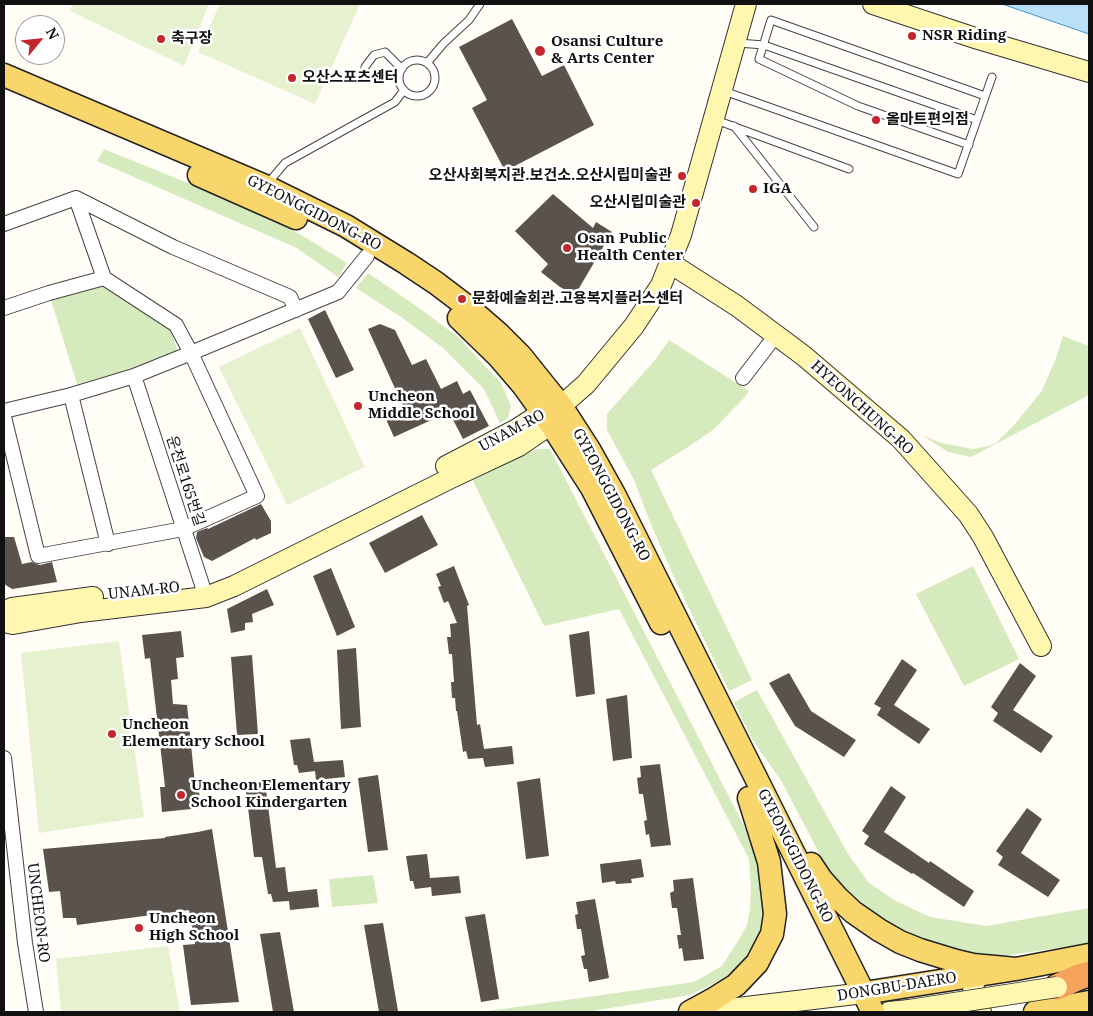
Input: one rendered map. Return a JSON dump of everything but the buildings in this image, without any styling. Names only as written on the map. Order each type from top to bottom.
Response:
[{"type":"highway","name":"DONGBU-DAERO","points":[[1057,987],[1089,974]]},
{"type":"highway","name":"DONGBU-DAERO","points":[[1057,987],[1089,988]]},
{"type":"main road","name":"GYEONGGIDONG-RO","points":[[4,75],[261,193],[407,279],[438,300],[469,327],[499,357],[523,386],[590,450],[614,494],[738,744],[861,1003]]},
{"type":"main road","name":"GYEONGGIDONG-RO","points":[[4,90],[346,226],[406,263],[469,308],[499,334],[530,367],[552,414],[592,488],[750,798],[861,1003]]},
{"type":"main road","points":[[738,744],[821,879],[853,912],[900,942],[920,950],[973,965],[1016,969]]},
{"type":"main road","points":[[690,1012],[736,985],[757,963],[772,934],[775,914],[769,862],[750,798]]},
{"type":"main road","name":"DONGBU-DAERO","points":[[861,1003],[978,975],[1089,954]]},
{"type":"main road","points":[[1035,1012],[1089,1002]]},
{"type":"street","name":"UNAM-RO","points":[[4,622],[13,624],[204,591],[508,434],[552,414],[586,384],[612,354],[634,326],[661,285],[681,235],[746,4]]},
{"type":"street","points":[[873,4],[978,39],[1089,72]]},
{"type":"street","points":[[4,224],[76,198],[173,247],[290,297],[296,310]]},
{"type":"street","points":[[4,417],[38,556],[183,529],[257,496],[192,353],[176,325],[104,278],[76,198]]},
{"type":"street","points":[[4,411],[71,395],[134,376],[296,310],[338,292],[367,256]]},
{"type":"street","name":"HYEONCHUNG-RO","points":[[670,263],[737,306],[804,356],[901,439],[968,514],[983,537],[1041,646]]},
{"type":"street","points":[[4,308],[104,278]]},
{"type":"street","points":[[743,378],[776,335]]},
{"type":"street","name":"운천로165번길","points":[[134,376],[204,591]]},
{"type":"street","points":[[71,395],[108,544]]},
{"type":"street","name":"UNAM-RO","points":[[4,611],[12,608],[70,600],[204,591]]},
{"type":"street","name":"UNCHEON-RO","points":[[4,758],[24,943],[36,1012]]},
{"type":"street","points":[[978,975],[974,982],[973,993],[975,1003],[981,1012]]},
{"type":"street","name":"DONGBU-DAERO","points":[[889,1012],[1057,987]]},
{"type":"street","name":"DONGBU-DAERO","points":[[704,1012],[861,1003]]},
{"type":"lane","points":[[427,63],[444,43],[469,20],[480,4]]},
{"type":"lane","points":[[968,145],[858,106],[759,59],[771,20],[985,96]]},
{"type":"lane","points":[[735,42],[764,45],[977,120]]},
{"type":"lane","points":[[365,67],[374,55],[386,52],[402,69]]},
{"type":"lane","points":[[413,60],[427,63],[434,70],[435,81],[433,87],[430,91],[419,96],[408,94],[400,85],[400,72],[407,62],[413,60]]},
{"type":"lane","points":[[722,90],[958,174],[992,77]]},
{"type":"lane","points":[[261,193],[285,163],[395,102],[404,90]]},
{"type":"lane","points":[[714,119],[849,169]]},
{"type":"lane","points":[[733,126],[814,227]]},
{"type":"green space","name":"축구장","points":[[73,4],[209,4],[184,66],[70,11]]},
{"type":"green space","name":"오산스포츠센터","points":[[220,4],[360,4],[315,104],[198,52]]},
{"type":"green space","points":[[104,149],[232,201],[298,233],[347,263],[338,277],[297,248],[97,161]]},
{"type":"green space","points":[[368,273],[457,336],[501,383],[511,406],[508,418],[500,423],[484,389],[443,348],[401,317],[356,288]]},
{"type":"green space","points":[[97,283],[171,329],[177,350],[172,358],[77,384],[51,300]]},
{"type":"green space","points":[[300,328],[365,467],[287,505],[219,367]]},
{"type":"green space","points":[[1063,336],[1089,346],[1089,395],[971,457],[948,452],[922,435],[941,443],[973,449],[996,443],[1014,425],[1041,392],[1055,361]]},
{"type":"green space","points":[[669,340],[749,391],[713,430],[651,470],[752,680],[729,691],[673,575],[634,480],[607,430],[607,414],[655,360]]},
{"type":"green space","points":[[537,449],[550,449],[759,855],[765,909],[761,932],[747,955],[729,976],[690,995],[586,1012],[481,1012],[694,982],[722,966],[747,925],[750,909],[749,859],[619,609],[544,626],[472,479]]},
{"type":"green space","points":[[973,566],[1019,659],[964,686],[916,594]]},
{"type":"green space","points":[[119,641],[144,817],[39,833],[21,653]]},
{"type":"green space","points":[[757,690],[848,854],[869,883],[896,901],[930,917],[986,926],[1089,908],[1089,945],[992,958],[941,946],[896,929],[869,909],[830,874],[782,782],[752,739],[734,702]]},
{"type":"green space","points":[[373,875],[378,903],[332,907],[329,879]]},
{"type":"green space","points":[[168,946],[180,1012],[61,1012],[56,959]]},
{"type":"water","points":[[1002,4],[1089,4],[1089,34]]},
{"type":"place","name":"NSR Riding","points":[[912,36]]},
{"type":"place","name":"축구장","points":[[161,39]]},
{"type":"place","name":"Osansi Culture & Arts Center","points":[[540,51]]},
{"type":"place","name":"오산스포츠센터","points":[[292,78]]},
{"type":"place","name":"올마트편의점","points":[[876,120]]},
{"type":"place","name":"오산사회복지관.보건소.오산시립미술관","points":[[682,176]]},
{"type":"place","name":"IGA","points":[[753,189]]},
{"type":"place","name":"오산시립미술관","points":[[696,203]]},
{"type":"place","name":"Osan Public Health Center","points":[[567,248]]},
{"type":"place","name":"문화예술회관.고용복지플러스센터","points":[[462,299]]},
{"type":"place","name":"Uncheon Middle School","points":[[358,406]]},
{"type":"place","name":"Uncheon Elementary School","points":[[112,734]]},
{"type":"place","name":"Uncheon Elementary School Kindergarten","points":[[181,795]]},
{"type":"place","name":"Uncheon High School","points":[[139,928]]}]
